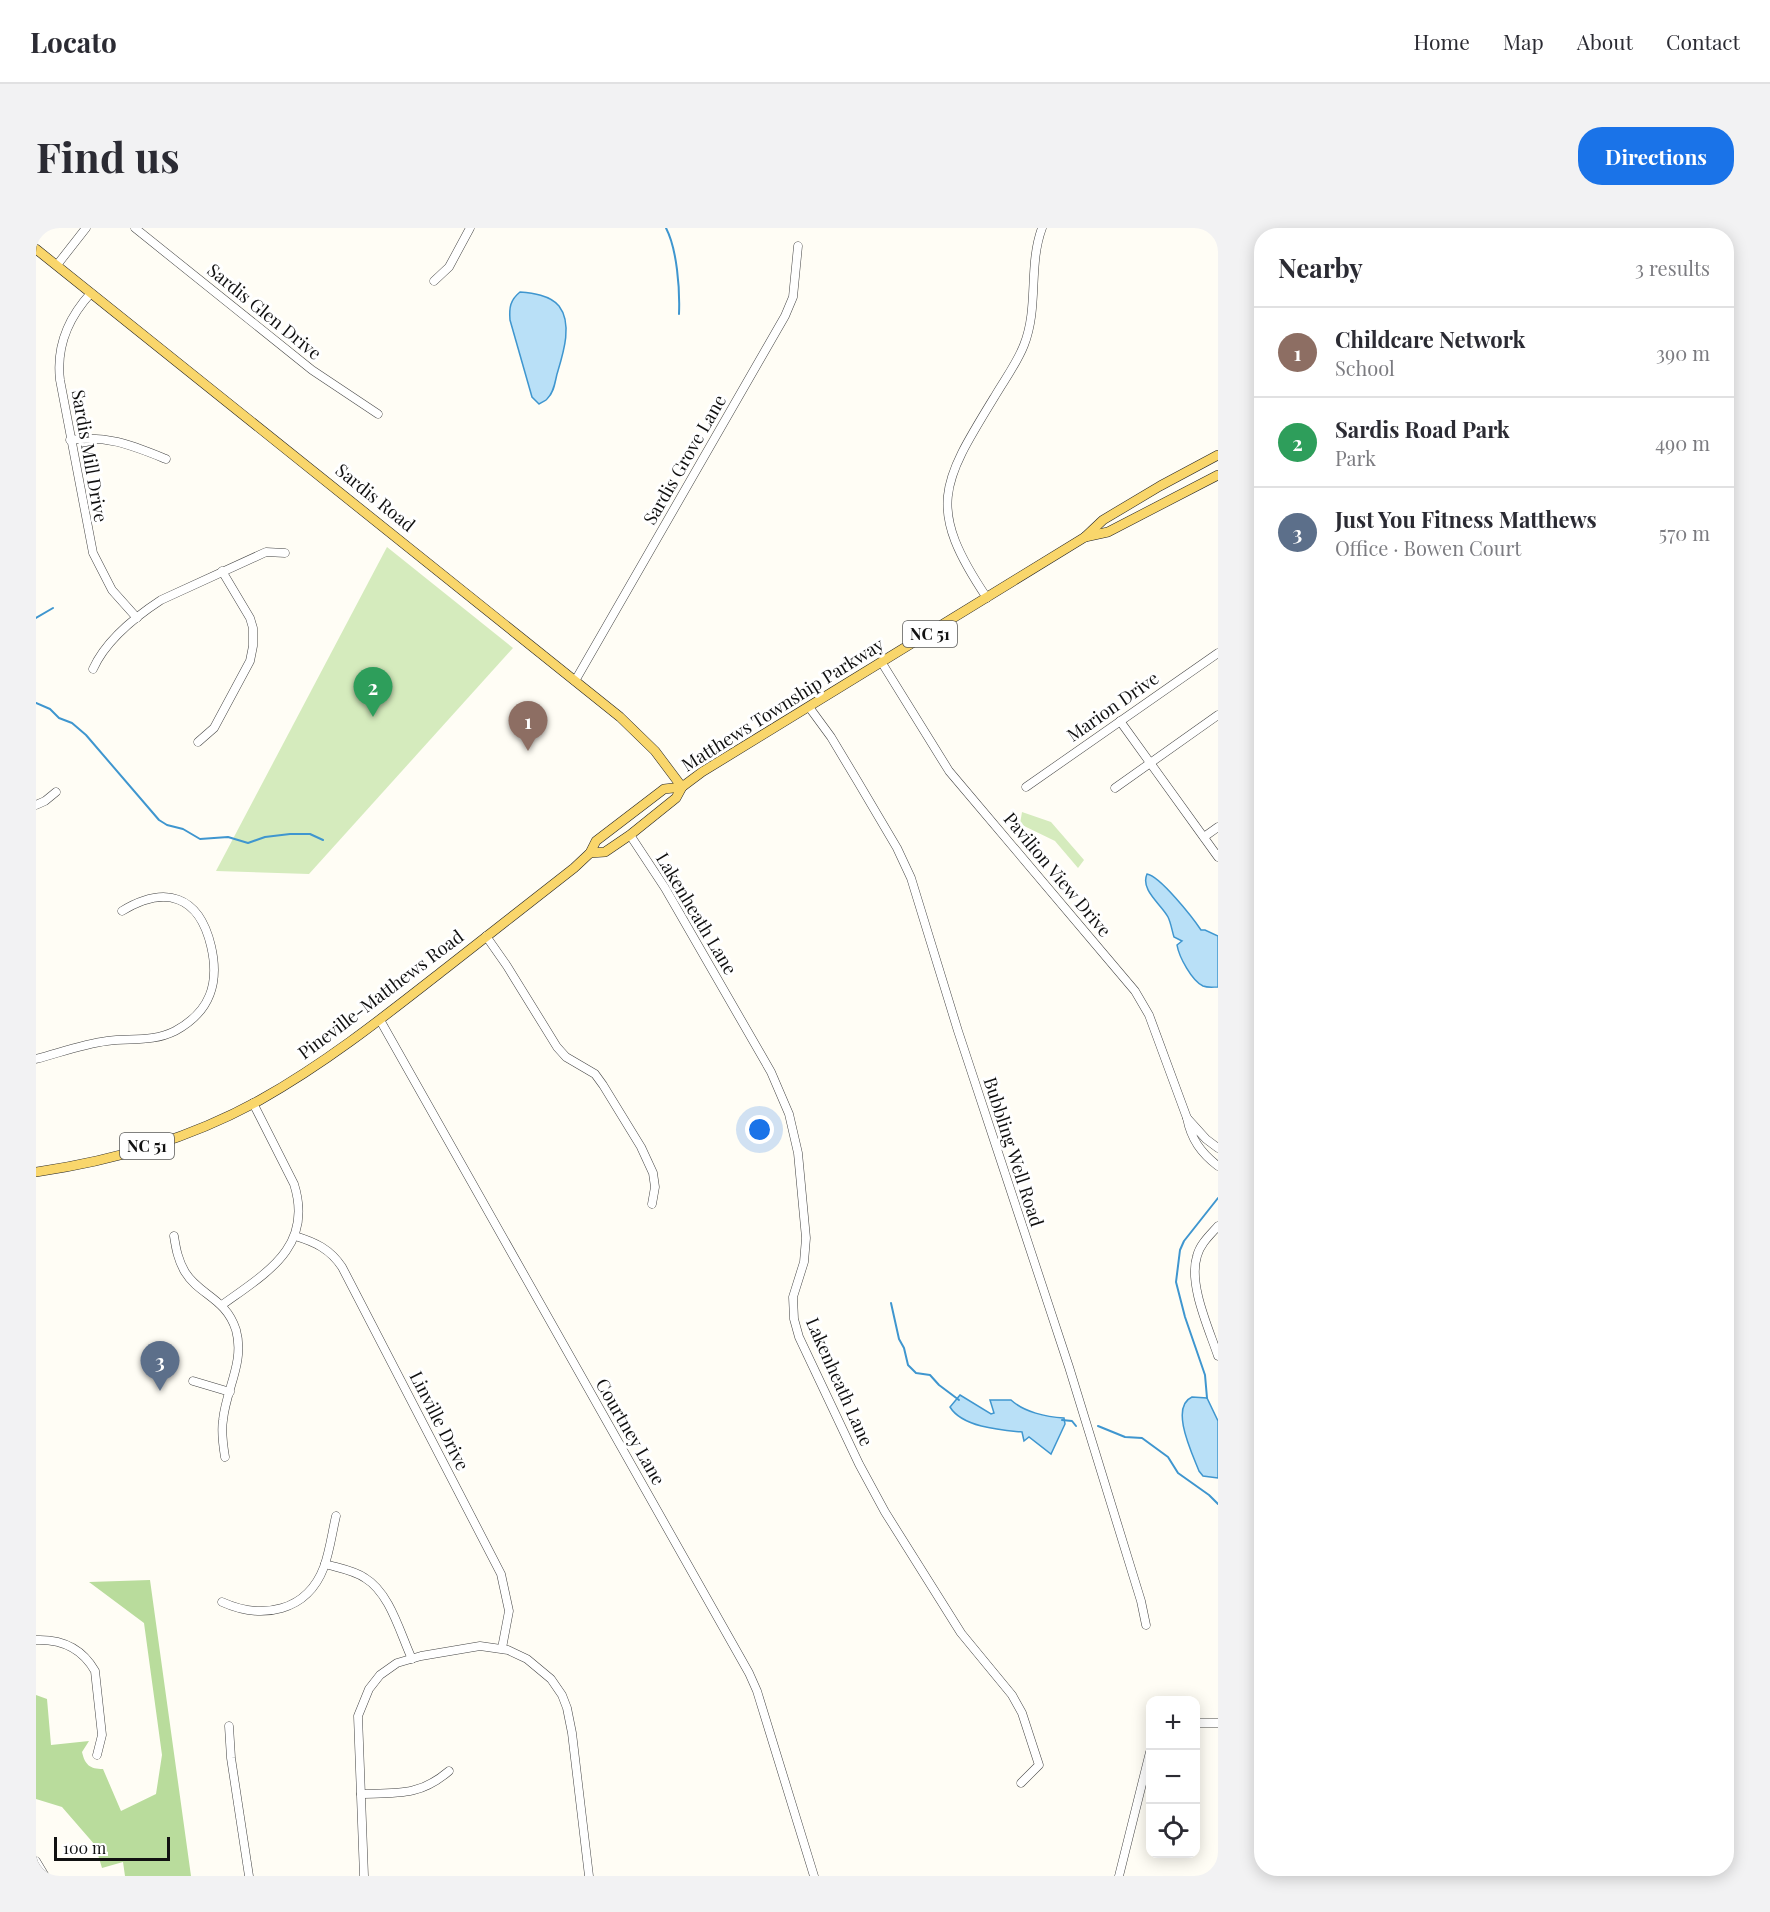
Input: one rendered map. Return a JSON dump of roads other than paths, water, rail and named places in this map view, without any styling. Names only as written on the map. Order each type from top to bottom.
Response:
[{"type":"main road","name":"Sardis Road","points":[[36,249],[639,733],[682,787]]},
{"type":"main road","name":"Matthews Township Parkway","points":[[682,787],[702,772],[1085,537],[1103,520],[1160,486],[1218,457]]},
{"type":"main road","name":"Matthews Township Parkway","points":[[1085,537],[1108,532],[1218,475]]},
{"type":"main road","name":"Pineville-Matthews Road","points":[[590,853],[605,852],[630,835],[676,798],[682,787]]},
{"type":"main road","name":"Pineville-Matthews Road","points":[[36,1172],[78,1165],[140,1149],[195,1130],[253,1103],[309,1071],[380,1020],[574,868],[590,853],[596,841],[664,789],[682,787]]},
{"type":"street","points":[[57,265],[86,228]]},
{"type":"street","name":"Sardis Glen Drive","points":[[135,228],[312,370],[378,414]]},
{"type":"street","points":[[434,281],[449,267],[470,228]]},
{"type":"street","points":[[987,598],[956,547],[948,518],[948,486],[954,466],[963,449],[1024,345],[1030,323],[1034,258],[1042,228]]},
{"type":"street","name":"Sardis Grove Lane","points":[[575,681],[785,316],[793,297],[798,246]]},
{"type":"street","name":"Sardis Mill Drive","points":[[91,293],[74,314],[63,339],[59,359],[60,380],[93,553],[112,590],[137,618]]},
{"type":"street","points":[[70,440],[109,439],[166,459]]},
{"type":"street","points":[[93,669],[100,653],[137,618],[161,600],[266,552],[285,553]]},
{"type":"street","points":[[198,742],[214,728],[250,661],[253,646],[253,628],[250,618],[222,571]]},
{"type":"street","name":"Marion Drive","points":[[1026,787],[1218,653]]},
{"type":"street","name":"Pavilion View Drive","points":[[882,663],[949,771],[1135,991],[1149,1015],[1189,1131],[1196,1144],[1218,1166]]},
{"type":"street","name":"Bubbling Well Road","points":[[809,707],[831,737],[858,782],[897,848],[911,879],[960,1039],[1069,1367],[1141,1601],[1146,1625]]},
{"type":"street","points":[[1115,788],[1218,715]]},
{"type":"street","points":[[1120,721],[1218,856]]},
{"type":"street","points":[[36,805],[56,792]]},
{"type":"street","points":[[1204,837],[1218,827]]},
{"type":"street","name":"Lakenheath Lane","points":[[630,835],[671,898],[771,1072],[784,1100],[798,1153],[806,1238],[804,1262],[793,1297],[795,1325],[859,1464],[885,1512],[961,1633],[999,1677],[1019,1706],[1039,1765],[1021,1783]]},
{"type":"street","points":[[36,1059],[95,1043],[116,1040],[148,1040],[165,1035],[192,1019],[206,1002],[214,986],[215,964],[207,929],[194,910],[175,899],[155,897],[136,903],[122,911]]},
{"type":"street","points":[[486,936],[557,1047],[566,1057],[595,1074],[603,1085],[641,1147],[653,1173],[655,1187],[652,1204]]},
{"type":"street","name":"Courtney Lane","points":[[380,1020],[749,1673],[757,1691],[814,1876]]},
{"type":"street","points":[[222,1305],[273,1268],[285,1254],[295,1236],[299,1217],[294,1184],[253,1103]]},
{"type":"street","name":"Pavilion View Drive","points":[[1186,1118],[1218,1148]]},
{"type":"street","points":[[1218,1226],[1201,1247],[1195,1267],[1196,1286],[1218,1356]]},
{"type":"street","points":[[174,1236],[177,1256],[186,1273],[222,1305],[232,1320],[239,1346],[238,1366],[222,1422],[225,1457]]},
{"type":"street","name":"Linville Drive","points":[[295,1236],[321,1246],[335,1257],[342,1267],[501,1574],[509,1611],[502,1648]]},
{"type":"street","points":[[193,1381],[230,1392]]},
{"type":"street","points":[[222,1602],[255,1612],[271,1611],[294,1604],[310,1589],[320,1575],[336,1516]]},
{"type":"street","points":[[324,1564],[352,1572],[373,1585],[389,1608],[412,1659]]},
{"type":"street","points":[[36,1640],[57,1641],[69,1645],[85,1656],[94,1671],[102,1735],[97,1755]]},
{"type":"street","points":[[364,1876],[358,1716],[369,1689],[389,1667],[412,1659],[471,1647],[492,1646],[527,1659],[543,1671],[558,1687],[567,1708],[589,1876]]},
{"type":"street","points":[[1200,1722],[1218,1723]]},
{"type":"street","points":[[229,1726],[231,1758],[249,1876]]},
{"type":"street","points":[[1119,1876],[1146,1768]]},
{"type":"street","points":[[361,1794],[410,1792],[427,1787],[449,1771]]},
{"type":"street","points":[[36,1861],[45,1876]]},
{"type":"water","points":[[520,292],[551,299],[559,306],[565,321],[566,339],[554,387],[549,397],[539,404],[532,397],[510,320],[511,305]]},
{"type":"water","points":[[1147,874],[1153,876],[1168,889],[1201,930],[1218,936],[1218,987],[1203,986],[1187,968],[1177,945],[1182,941],[1174,937],[1168,917],[1146,886]]},
{"type":"water","points":[[960,1395],[991,1414],[994,1413],[990,1400],[1011,1400],[1022,1408],[1036,1413],[1064,1418],[1065,1424],[1051,1454],[1029,1437],[1024,1441],[1022,1432],[982,1426],[963,1419],[950,1407]]},
{"type":"water","points":[[1192,1397],[1207,1398],[1218,1421],[1218,1478],[1203,1476],[1188,1443],[1183,1411],[1185,1402]]},
{"type":"waterway","points":[[666,228],[673,247],[677,270],[679,314]]},
{"type":"waterway","points":[[36,618],[53,608]]},
{"type":"waterway","points":[[36,703],[50,709],[59,718],[72,723],[86,735],[159,820],[167,825],[183,829],[200,839],[228,837],[248,843],[265,837],[310,834],[323,840]]},
{"type":"waterway","points":[[1207,1398],[1205,1375],[1185,1317],[1176,1282],[1180,1250],[1184,1241],[1218,1198]]},
{"type":"waterway","points":[[891,1303],[899,1339],[908,1365],[916,1373],[930,1375],[959,1400]]},
{"type":"waterway","points":[[1062,1420],[1072,1421],[1076,1426]]},
{"type":"waterway","points":[[1098,1426],[1125,1437],[1142,1438],[1168,1457],[1178,1473],[1218,1504]]},
{"type":"place","name":"Sardis Road Park","points":[[373,717]]},
{"type":"place","name":"Childcare Network","points":[[528,751]]},
{"type":"place","name":"Just You Fitness Matthews","points":[[160,1391]]}]
